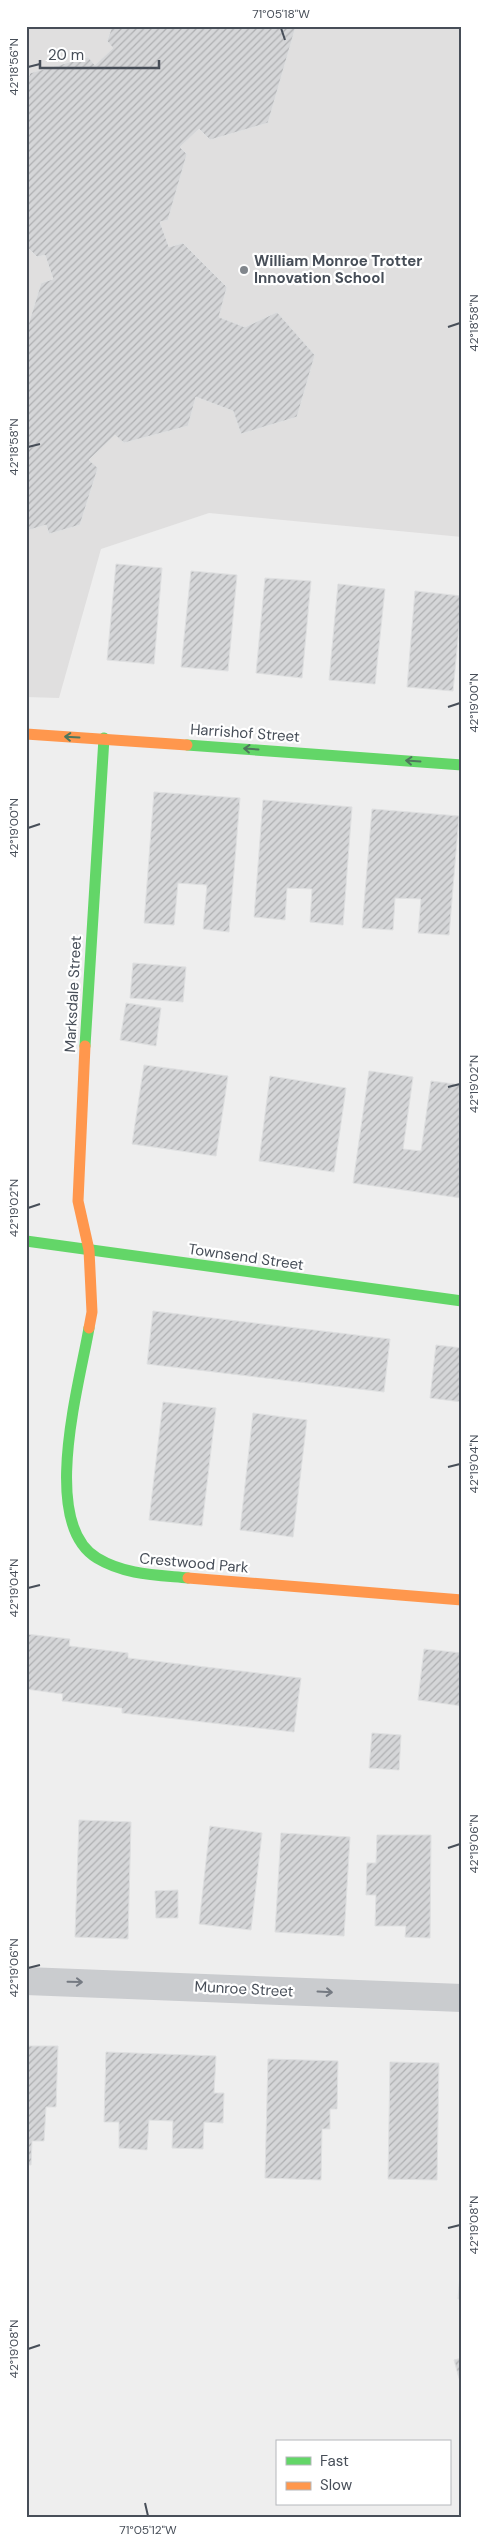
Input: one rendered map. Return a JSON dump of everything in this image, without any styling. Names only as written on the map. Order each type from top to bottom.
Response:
[{"type":"street","name":"Harrishof Street","points":[[26,734],[104,738],[462,765]]},
{"type":"street","name":"Marksdale Street","points":[[89,1250],[78,1201],[87,1000],[104,738]]},
{"type":"street","name":"Townsend Street","points":[[26,1240],[462,1301]]},
{"type":"street","name":"Crestwood Park","points":[[89,1250],[92,1312],[65,1465],[69,1516],[79,1542],[96,1558],[130,1573],[462,1600]]},
{"type":"street","name":"Munroe Street","points":[[26,1981],[462,1998]]},
{"type":"shaded area","name":"William Monroe Trotter Innovation School","points":[[26,26],[462,26],[462,537],[209,513],[101,549],[59,698],[26,697]]},
{"type":"building","name":"William Monroe Trotter Innovation School","points":[[112,26],[296,26],[268,123],[210,140],[199,129],[180,147],[187,154],[168,220],[160,222],[169,247],[183,243],[227,287],[219,317],[245,327],[277,312],[315,355],[297,417],[241,434],[233,411],[196,397],[188,426],[124,443],[115,435],[89,460],[98,468],[80,525],[49,534],[46,525],[26,531],[26,332],[41,283],[53,279],[45,255],[37,257],[26,246],[26,86],[30,73],[88,57],[95,65],[113,48],[107,41]]},
{"type":"building","points":[[116,564],[162,568],[154,664],[107,660]]},
{"type":"building","points":[[191,571],[237,575],[228,671],[181,667]]},
{"type":"building","points":[[265,578],[311,581],[302,678],[256,673]]},
{"type":"building","points":[[338,584],[385,589],[375,684],[329,680]]},
{"type":"building","points":[[415,591],[462,596],[453,691],[407,687]]},
{"type":"building","points":[[154,792],[240,798],[229,932],[203,929],[207,885],[178,883],[174,925],[144,923]]},
{"type":"building","points":[[263,800],[352,807],[343,925],[310,922],[312,889],[287,888],[285,920],[254,917]]},
{"type":"building","points":[[372,809],[459,816],[449,935],[418,933],[421,899],[395,898],[393,930],[362,928]]},
{"type":"building","points":[[133,963],[186,967],[183,1002],[130,998]]},
{"type":"building","points":[[126,1003],[161,1008],[156,1046],[120,1040]]},
{"type":"building","points":[[144,1065],[228,1076],[216,1156],[132,1144]]},
{"type":"building","points":[[369,1071],[413,1077],[403,1149],[421,1151],[431,1081],[462,1085],[461,1198],[353,1183]]},
{"type":"building","points":[[270,1076],[346,1088],[334,1172],[259,1161]]},
{"type":"building","points":[[153,1311],[390,1339],[384,1392],[147,1364]]},
{"type":"building","points":[[436,1345],[462,1348],[462,1402],[430,1398]]},
{"type":"building","points":[[163,1402],[216,1408],[202,1526],[149,1520]]},
{"type":"building","points":[[253,1413],[307,1420],[293,1537],[240,1530]]},
{"type":"building","points":[[26,1634],[70,1639],[69,1646],[128,1653],[128,1658],[301,1678],[294,1732],[122,1713],[122,1708],[62,1701],[63,1694],[26,1689]]},
{"type":"building","points":[[424,1649],[462,1653],[462,1706],[418,1700]]},
{"type":"building","points":[[372,1733],[401,1735],[399,1770],[369,1768]]},
{"type":"building","points":[[79,1820],[131,1822],[128,1939],[75,1937]]},
{"type":"building","points":[[210,1826],[262,1833],[251,1930],[199,1924]]},
{"type":"building","points":[[281,1833],[350,1837],[344,1936],[275,1932]]},
{"type":"building","points":[[377,1835],[431,1835],[430,1938],[405,1937],[406,1926],[375,1926],[376,1895],[366,1895],[367,1863],[376,1863]]},
{"type":"building","points":[[178,1890],[178,1918],[156,1918],[155,1891]]},
{"type":"building","points":[[26,2046],[58,2046],[56,2107],[46,2107],[44,2141],[32,2141],[31,2165],[26,2165]]},
{"type":"building","points":[[106,2052],[216,2056],[214,2093],[224,2093],[223,2123],[204,2122],[203,2149],[172,2148],[173,2121],[149,2120],[147,2150],[119,2148],[119,2122],[104,2122]]},
{"type":"building","points":[[268,2059],[338,2061],[337,2109],[330,2109],[330,2129],[322,2129],[321,2180],[265,2178]]},
{"type":"building","points":[[390,2062],[439,2063],[437,2180],[388,2179]]},
{"type":"building","points":[[462,2250],[462,2299],[458,2299]]},
{"type":"building","points":[[462,2358],[462,2389],[454,2360]]},
{"type":"traffic: fast","points":[[85,1046],[104,738]]},
{"type":"traffic: fast","points":[[187,745],[462,765]]},
{"type":"traffic: fast","points":[[26,1241],[462,1301]]},
{"type":"traffic: fast","points":[[89,1328],[72,1415],[68,1450],[67,1484],[70,1515],[80,1540],[97,1558],[108,1564],[141,1573],[188,1578]]},
{"type":"traffic: slow","points":[[26,734],[187,745]]},
{"type":"traffic: slow","points":[[85,1046],[78,1201],[89,1250],[92,1312],[89,1328]]},
{"type":"traffic: slow","points":[[188,1578],[462,1600]]},
{"type":"place","name":"William Monroe Trotter Innovation School","points":[[244,270]]}]
